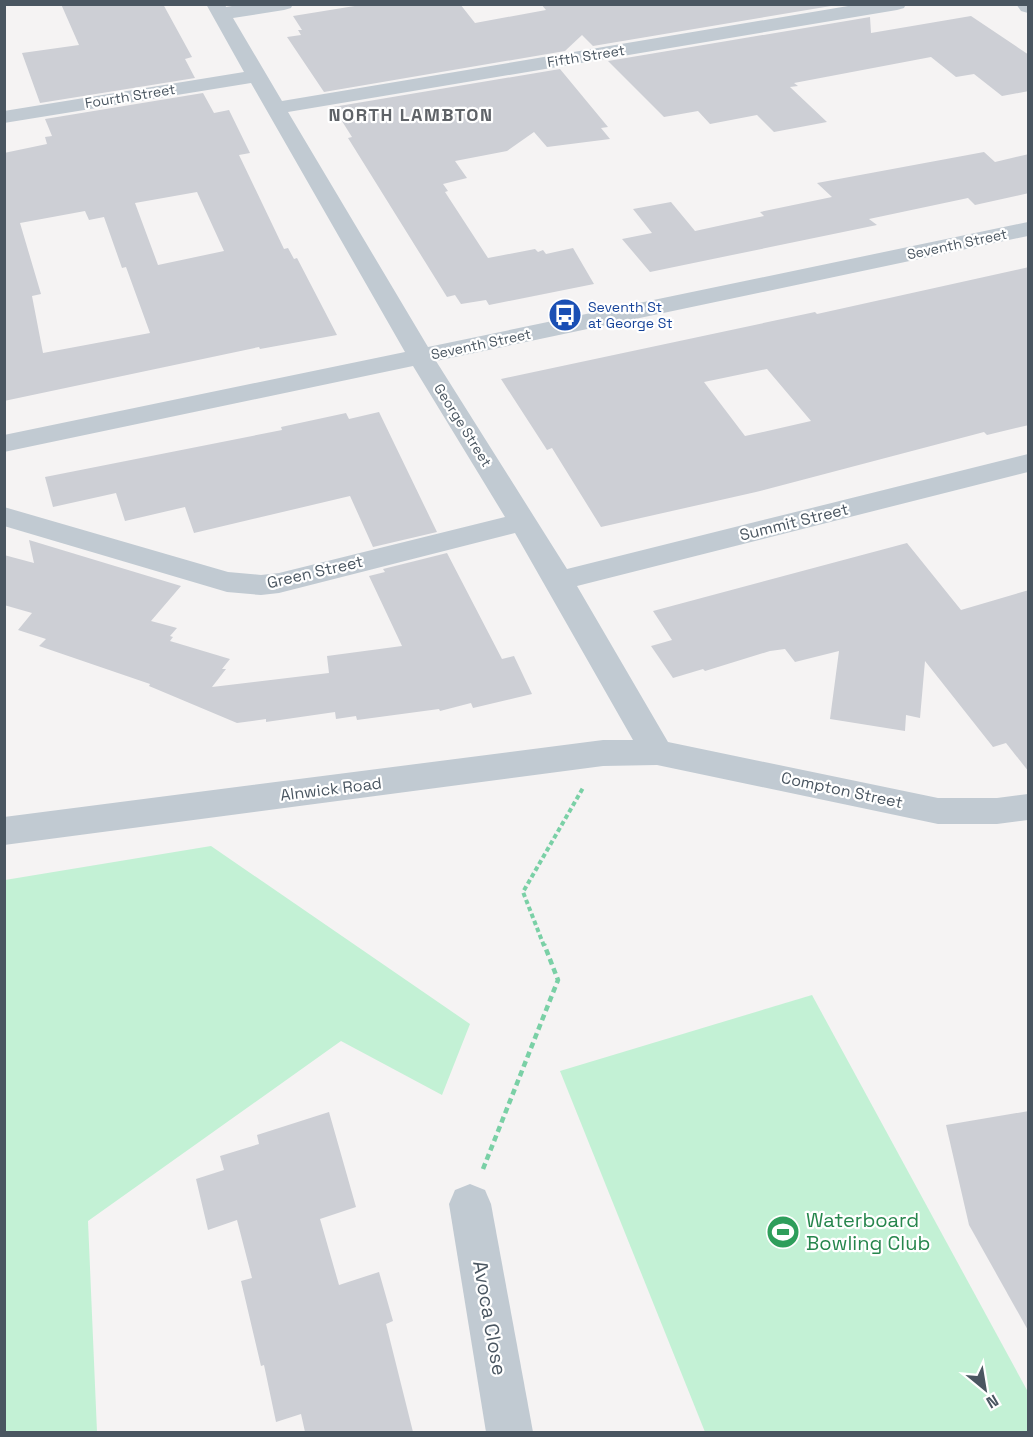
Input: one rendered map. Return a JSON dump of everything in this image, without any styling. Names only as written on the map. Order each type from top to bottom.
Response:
[{"type":"street","points":[[218,9],[284,4]]},
{"type":"street","name":"Fifth Street","points":[[275,108],[897,4]]},
{"type":"street","name":"George Street","points":[[218,9],[421,357],[559,581],[657,752]]},
{"type":"street","name":"Fourth Street","points":[[4,117],[256,76]]},
{"type":"street","name":"Seventh Street","points":[[4,444],[1029,229]]},
{"type":"street","name":"Summit Street","points":[[559,581],[1029,463]]},
{"type":"street","name":"Green Street","points":[[4,516],[227,582],[261,585],[279,583],[522,522]]},
{"type":"street","name":"Alnwick Road","points":[[4,831],[603,753],[657,752]]},
{"type":"street","name":"Compton Street","points":[[657,752],[938,811],[997,811],[1029,807]]},
{"type":"street","name":"Avoca Close","points":[[470,1204],[510,1432]]},
{"type":"path","points":[[470,1204],[558,980],[523,892],[603,753]]},
{"type":"green space","points":[[211,846],[470,1024],[442,1095],[341,1041],[88,1221],[97,1432],[5,1432],[5,880]]},
{"type":"green space","name":"Waterboard Bowling Club","points":[[812,995],[1028,1392],[1028,1432],[705,1432],[560,1071]]},
{"type":"building","points":[[61,4],[163,4],[192,57],[185,59],[195,78],[40,103],[22,53],[79,45]]},
{"type":"building","points":[[367,4],[460,4],[475,23],[546,10],[541,4],[843,4],[593,46],[582,35],[565,51],[324,92],[287,37],[301,35],[298,30],[302,30],[293,16]]},
{"type":"building","points":[[971,16],[1029,55],[1029,91],[1002,96],[974,74],[956,77],[931,57],[794,83],[798,86],[790,87],[827,122],[774,132],[757,115],[710,124],[698,111],[664,117],[608,61],[870,17],[871,33]]},
{"type":"building","points":[[560,69],[608,127],[601,128],[610,139],[547,147],[534,132],[507,151],[455,161],[467,178],[443,184],[448,191],[445,192],[488,258],[535,249],[538,252],[543,250],[546,254],[573,248],[594,284],[489,305],[486,300],[461,304],[455,295],[447,297],[348,138],[352,137],[333,107]]},
{"type":"building","points":[[203,93],[214,113],[229,110],[250,153],[239,155],[284,249],[288,248],[294,259],[297,258],[337,335],[260,349],[259,347],[4,401],[4,153],[47,144],[45,137],[52,136],[45,119]],"holes":[[[197,192],[224,251],[158,265],[135,203]],[[85,211],[89,220],[104,217],[122,268],[126,267],[150,333],[43,353],[32,296],[41,294],[20,223]]]},
{"type":"building","points":[[984,152],[995,162],[1029,154],[1029,193],[975,205],[968,198],[869,219],[877,225],[650,272],[622,239],[652,233],[633,209],[671,202],[695,231],[764,216],[760,212],[832,197],[817,183]]},
{"type":"building","points":[[1029,267],[1029,425],[987,435],[984,432],[756,492],[601,527],[552,448],[547,450],[501,379],[815,312],[817,314]],"holes":[[[767,369],[811,421],[745,436],[704,382]]]},
{"type":"building","points":[[379,412],[437,532],[373,547],[350,496],[194,533],[185,507],[125,521],[116,493],[53,507],[45,477],[282,430],[281,427],[346,413],[349,419]]},
{"type":"building","points":[[29,540],[181,586],[151,621],[177,628],[170,636],[173,637],[170,641],[230,659],[222,669],[226,669],[212,687],[329,673],[327,656],[402,646],[369,576],[385,572],[383,569],[447,553],[502,659],[514,656],[532,694],[473,708],[471,703],[440,711],[439,709],[357,720],[356,716],[336,719],[335,712],[266,722],[266,719],[237,723],[149,686],[150,684],[39,646],[46,639],[18,630],[32,613],[4,605],[4,555],[34,563]]},
{"type":"building","points":[[907,543],[961,610],[1029,590],[1029,772],[1006,743],[993,747],[925,661],[920,718],[906,715],[905,731],[830,719],[839,651],[795,662],[785,649],[770,651],[705,671],[703,669],[673,678],[651,646],[672,640],[653,611]]},
{"type":"building","points":[[1029,1111],[1029,1332],[969,1225],[946,1125]]},
{"type":"building","points":[[329,1112],[356,1207],[320,1219],[339,1285],[379,1272],[393,1321],[386,1324],[413,1432],[305,1432],[301,1414],[276,1422],[264,1365],[261,1366],[241,1281],[252,1278],[237,1220],[208,1230],[196,1179],[224,1170],[220,1156],[259,1144],[257,1135]]},
{"type":"place","name":"Seventh St at George St","points":[[565,315]]},
{"type":"place","name":"Waterboard Bowling Club","points":[[783,1232]]},
{"type":"district","name":"NORTH LAMBTON","points":[[411,114]]}]
